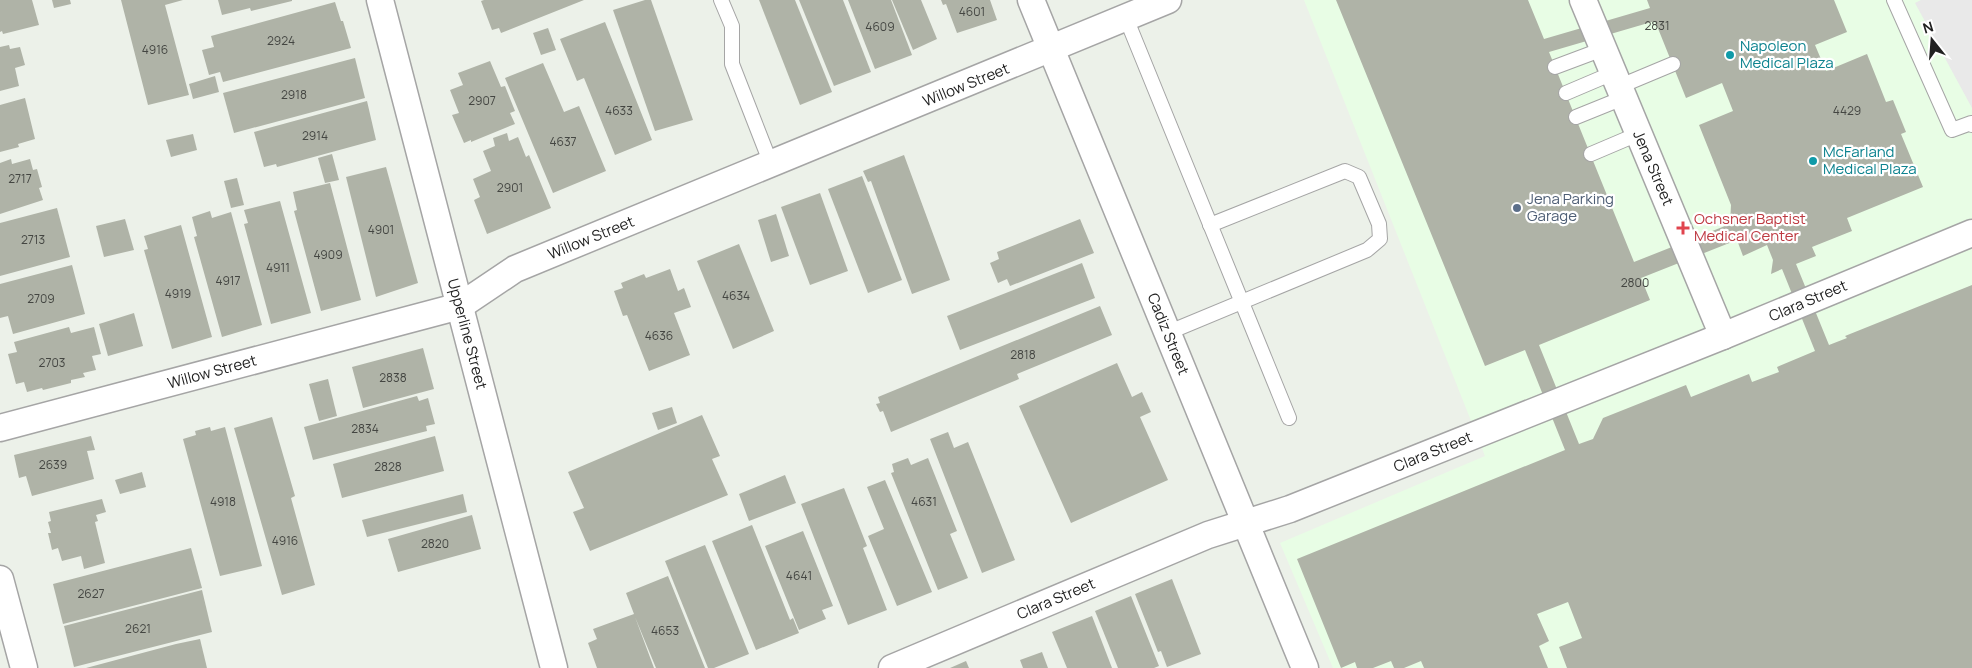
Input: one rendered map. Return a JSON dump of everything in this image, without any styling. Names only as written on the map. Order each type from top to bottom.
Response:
[{"type":"street","name":"Upperline Street","points":[[380,0],[554,668]]},
{"type":"street","name":"Cadiz Street","points":[[1031,0],[1305,668]]},
{"type":"street","name":"Willow Street","points":[[0,428],[460,306],[515,269],[1051,50],[1168,0]]},
{"type":"street","name":"Jena Street","points":[[1582,0],[1723,336]]},
{"type":"street","name":"Clara Street","points":[[892,668],[1208,535],[1290,510],[1723,336],[1972,233]]},
{"type":"street","points":[[0,579],[24,668]]},
{"type":"lane","points":[[721,0],[732,26],[732,64],[771,164]]},
{"type":"lane","points":[[1894,0],[1952,130],[1972,124]]},
{"type":"lane","points":[[1126,18],[1289,418]]},
{"type":"lane","points":[[1555,67],[1603,49]]},
{"type":"lane","points":[[1566,93],[1618,86],[1673,64]]},
{"type":"lane","points":[[1576,118],[1618,86]]},
{"type":"lane","points":[[1591,154],[1638,134]]},
{"type":"lane","points":[[1167,333],[1367,250],[1380,239],[1379,224],[1359,177],[1345,171],[1210,225]]},
{"type":"shaded area","name":"Ochsner Baptist Medical Center","points":[[1304,0],[1972,0],[1972,668],[1333,668],[1280,543],[1485,456]]},
{"type":"shaded area","points":[[1921,0],[1972,0],[1972,108],[1915,3]]},
{"type":"building","points":[[0,0],[32,0],[39,25],[3,34],[2,31],[0,32]]},
{"type":"building","points":[[52,0],[70,0],[71,4],[54,8]]},
{"type":"building","points":[[121,0],[183,0],[165,5],[189,95],[148,105]]},
{"type":"building","points":[[218,0],[292,1],[251,11],[250,8],[222,15]]},
{"type":"building","points":[[584,0],[501,33],[499,28],[492,30],[481,1]]},
{"type":"building","points":[[645,0],[651,0],[693,120],[655,131],[613,10]]},
{"type":"building","points":[[759,0],[795,0],[832,92],[800,105]]},
{"type":"building","points":[[799,0],[843,0],[871,72],[834,86]]},
{"type":"building","points":[[848,0],[891,0],[912,55],[875,69]]},
{"type":"building","points":[[892,0],[921,0],[937,39],[913,50]]},
{"type":"building","points":[[941,0],[990,0],[997,20],[957,33],[946,4],[943,5]]},
{"type":"building","name":"Ochsner Baptist Medical Center","points":[[1336,0],[1528,0],[1544,39],[1650,8],[1647,0],[1834,0],[1847,32],[1815,45],[1826,71],[1867,54],[1886,102],[1893,100],[1906,132],[1901,134],[1923,187],[1847,218],[1852,231],[1812,247],[1816,256],[1796,264],[1829,345],[1847,338],[1845,336],[1972,285],[1972,668],[1567,668],[1559,647],[1582,638],[1568,602],[1537,614],[1549,641],[1539,646],[1548,668],[1424,668],[1421,661],[1404,668],[1394,668],[1391,661],[1373,668],[1357,668],[1355,662],[1341,668],[1297,559],[1565,450],[1525,350],[1485,366]],"holes":[[[1655,21],[1686,98],[1722,83],[1733,111],[1699,125],[1731,205],[1730,224],[1634,262],[1549,52]],[[1737,240],[1743,256],[1767,245],[1773,260],[1771,274],[1782,269],[1815,351],[1777,367],[1779,372],[1752,382],[1749,374],[1691,397],[1686,385],[1603,418],[1593,439],[1579,444],[1539,345],[1650,300],[1641,278]]]},
{"type":"building","points":[[335,2],[351,48],[223,82],[220,72],[209,75],[202,50],[214,47],[211,36]]},
{"type":"building","points":[[605,22],[652,140],[615,155],[584,78],[577,81],[560,39]]},
{"type":"building","points":[[548,28],[556,50],[541,55],[533,33]]},
{"type":"building","points":[[9,45],[10,49],[20,47],[25,65],[15,68],[19,86],[0,91],[0,47]]},
{"type":"building","points":[[355,58],[365,98],[234,133],[223,93]]},
{"type":"building","points":[[490,61],[501,87],[505,86],[515,111],[510,113],[515,124],[471,142],[471,140],[464,143],[452,115],[459,113],[450,90],[463,85],[458,73]]},
{"type":"building","points":[[543,63],[564,112],[579,106],[606,171],[553,193],[505,78]]},
{"type":"building","points":[[215,76],[219,92],[193,99],[189,84]]},
{"type":"building","points":[[25,98],[35,139],[18,144],[19,147],[0,152],[0,105]]},
{"type":"building","points":[[367,101],[376,140],[277,167],[276,164],[264,167],[254,132]]},
{"type":"building","points":[[507,133],[509,141],[518,137],[526,157],[529,155],[551,208],[487,234],[474,200],[480,197],[473,179],[491,171],[483,151],[495,146],[493,138]]},
{"type":"building","points":[[193,134],[197,150],[171,157],[166,140]]},
{"type":"building","points":[[332,154],[339,180],[325,183],[318,158]]},
{"type":"building","points":[[904,155],[950,280],[912,294],[871,181],[868,182],[863,171]]},
{"type":"building","points":[[11,159],[12,164],[30,159],[33,170],[37,169],[42,187],[39,188],[43,200],[0,214],[0,163]]},
{"type":"building","points":[[386,167],[418,283],[376,297],[346,177]]},
{"type":"building","points":[[862,176],[902,280],[868,293],[828,189]]},
{"type":"building","points":[[237,178],[244,205],[231,208],[224,181]]},
{"type":"building","points":[[330,183],[361,300],[321,311],[294,211],[297,210],[293,192]]},
{"type":"building","points":[[820,193],[848,271],[810,285],[781,207]]},
{"type":"building","points":[[280,201],[311,313],[271,324],[244,224],[248,223],[244,210]]},
{"type":"building","points":[[57,208],[70,257],[0,276],[0,223]]},
{"type":"building","points":[[210,211],[212,218],[231,212],[262,325],[222,337],[194,237],[197,236],[192,217]]},
{"type":"building","points":[[776,214],[789,256],[771,262],[758,220]]},
{"type":"building","points":[[125,219],[134,250],[104,257],[96,226]]},
{"type":"building","points":[[1080,219],[1094,253],[1010,286],[1007,279],[998,283],[990,263],[999,259],[997,252]]},
{"type":"building","points":[[181,225],[212,337],[172,349],[144,250],[148,249],[144,236]]},
{"type":"building","points":[[739,244],[774,331],[733,349],[697,261]]},
{"type":"building","points":[[1082,263],[1095,298],[960,350],[947,316]]},
{"type":"building","points":[[72,265],[85,314],[13,334],[8,316],[0,318],[0,284]]},
{"type":"building","points":[[670,269],[678,291],[684,288],[691,307],[674,313],[690,355],[649,371],[627,315],[623,316],[614,291],[623,288],[621,283],[644,274],[646,278]]},
{"type":"building","points":[[1100,306],[1112,335],[1017,374],[1019,379],[891,432],[883,411],[880,412],[876,404],[880,403],[878,397]]},
{"type":"building","points":[[134,313],[143,346],[108,356],[99,324]]},
{"type":"building","points":[[69,327],[71,333],[94,327],[101,354],[92,356],[96,370],[83,373],[85,377],[71,380],[71,383],[43,390],[42,388],[27,392],[24,382],[16,384],[8,354],[17,352],[14,342]]},
{"type":"building","points":[[423,348],[434,389],[363,408],[352,367]]},
{"type":"building","points":[[1117,363],[1132,397],[1142,392],[1151,412],[1140,417],[1168,480],[1071,523],[1019,406]]},
{"type":"building","points":[[328,379],[337,416],[319,421],[309,384]]},
{"type":"building","points":[[417,396],[419,401],[428,398],[435,424],[426,426],[427,431],[313,460],[304,427]]},
{"type":"building","points":[[672,407],[677,423],[658,430],[652,413]]},
{"type":"building","points":[[702,415],[720,456],[712,459],[728,495],[590,551],[573,512],[584,508],[568,472]]},
{"type":"building","points":[[272,417],[295,496],[291,498],[315,585],[282,595],[234,428]]},
{"type":"building","points":[[210,427],[211,431],[225,427],[262,566],[220,576],[183,439],[196,435],[195,431]]},
{"type":"building","points":[[948,432],[954,448],[968,442],[1015,560],[982,573],[930,439]]},
{"type":"building","points":[[91,436],[95,450],[87,451],[94,479],[32,496],[26,476],[19,478],[14,455]]},
{"type":"building","points":[[435,436],[444,471],[342,498],[333,464]]},
{"type":"building","points":[[908,458],[911,465],[928,458],[957,531],[950,534],[968,578],[938,590],[891,473],[894,472],[892,464]]},
{"type":"building","points":[[142,472],[146,487],[120,494],[115,480]]},
{"type":"building","points":[[785,475],[796,503],[749,521],[739,494]]},
{"type":"building","points":[[885,480],[932,592],[897,606],[868,536],[884,529],[867,487]]},
{"type":"building","points":[[844,488],[867,546],[863,548],[887,610],[848,625],[801,504]]},
{"type":"building","points":[[463,494],[467,512],[367,537],[362,520]]},
{"type":"building","points":[[102,499],[106,512],[96,515],[98,521],[95,522],[105,563],[84,569],[81,556],[62,561],[58,548],[52,550],[48,533],[51,533],[48,522],[51,521],[49,512]]},
{"type":"building","points":[[472,515],[481,549],[398,572],[388,539]]},
{"type":"building","points":[[752,525],[790,620],[793,618],[799,633],[756,650],[712,541]]},
{"type":"building","points":[[803,531],[833,606],[822,610],[826,619],[799,630],[765,546]]},
{"type":"building","points":[[705,545],[749,654],[714,668],[708,668],[665,561]]},
{"type":"building","points":[[191,548],[202,588],[63,624],[53,584]]},
{"type":"building","points":[[668,576],[705,668],[656,668],[635,617],[654,668],[597,668],[588,643],[597,639],[593,629],[634,614],[626,593]]},
{"type":"building","points":[[1172,579],[1201,654],[1167,667],[1161,651],[1158,652],[1135,594]]},
{"type":"building","points":[[202,590],[212,632],[74,667],[64,626]]},
{"type":"building","points":[[1131,596],[1159,666],[1154,668],[1118,668],[1095,611]]},
{"type":"building","points":[[1092,616],[1112,668],[1067,668],[1052,632]]},
{"type":"building","points":[[200,639],[207,668],[86,668],[176,644]]},
{"type":"building","points":[[1042,652],[1048,668],[1023,668],[1020,660]]},
{"type":"building","points":[[966,661],[969,668],[950,668]]},
{"type":"place","name":"Napoleon Medical Plaza","points":[[1730,55]]},
{"type":"place","name":"McFarland Medical Plaza","points":[[1813,161]]},
{"type":"place","name":"Jena Parking Garage","points":[[1517,208]]},
{"type":"place","name":"Ochsner Baptist Medical Center","points":[[1683,228]]}]
